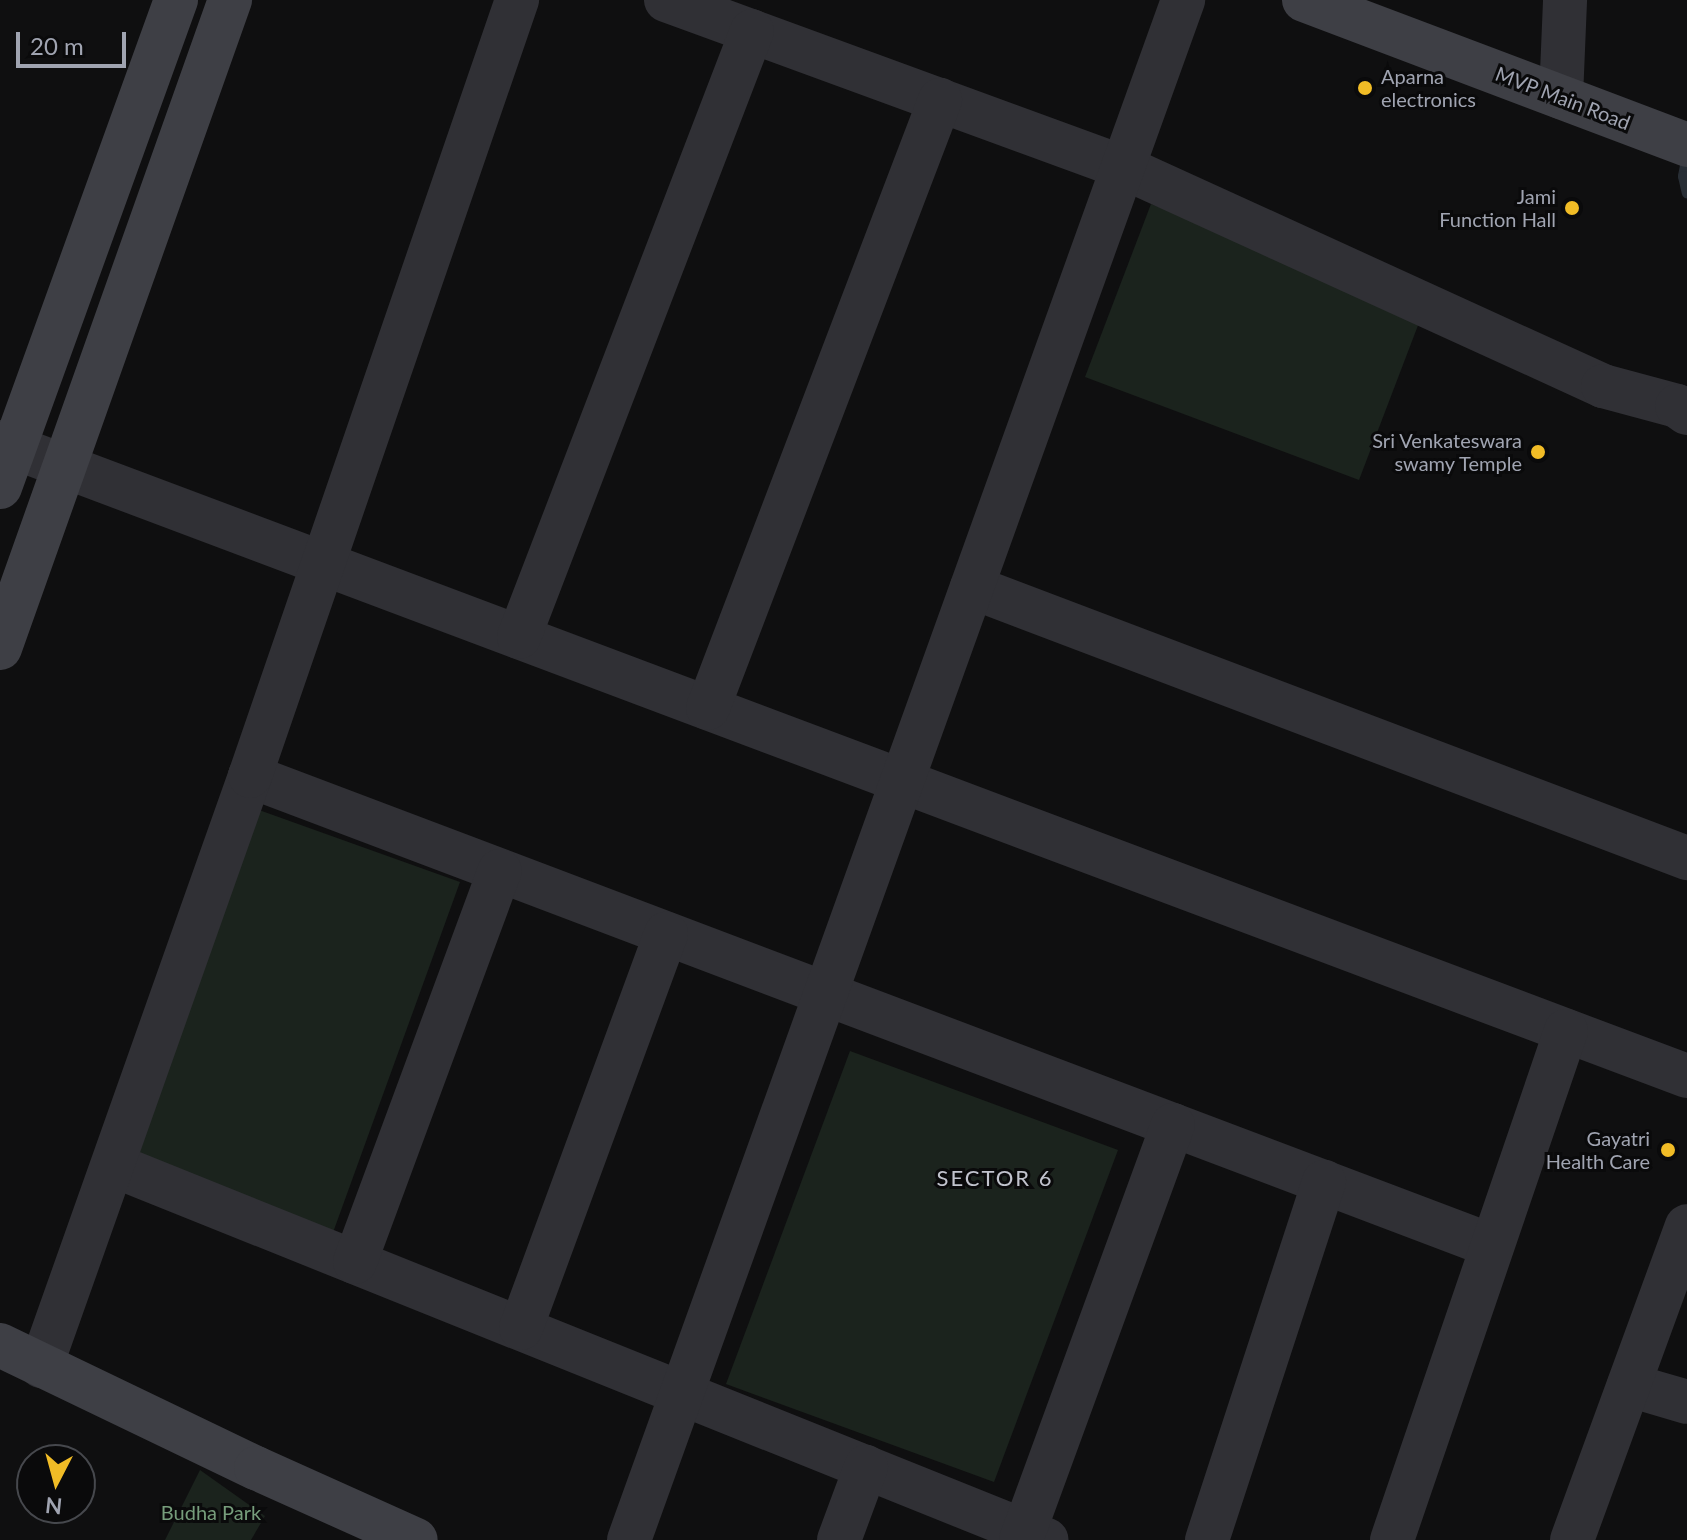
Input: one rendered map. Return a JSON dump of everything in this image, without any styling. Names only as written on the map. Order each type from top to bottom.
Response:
[{"type":"street","points":[[176,0],[5,459],[64,468],[1687,1076]]},
{"type":"street","points":[[0,648],[230,0]]},
{"type":"street","points":[[41,1366],[250,776],[517,0]]},
{"type":"street","points":[[666,0],[1123,167],[1603,386],[1682,410]]},
{"type":"street","points":[[629,1540],[1183,0]]},
{"type":"street","name":"MVP Main Road","points":[[1304,0],[1670,139]]},
{"type":"street","points":[[1561,97],[1565,0]]},
{"type":"street","points":[[519,637],[752,31]]},
{"type":"street","points":[[708,708],[940,100]]},
{"type":"street","points":[[972,587],[1687,858]]},
{"type":"street","points":[[250,776],[1490,1245]]},
{"type":"street","points":[[355,1262],[500,871]]},
{"type":"street","points":[[521,1328],[666,934]]},
{"type":"street","points":[[1392,1540],[1490,1245],[1566,1031]]},
{"type":"street","points":[[113,1165],[866,1467],[1031,1537],[1173,1125]]},
{"type":"street","points":[[1207,1540],[1324,1182]]},
{"type":"street","points":[[1572,1540],[1629,1385],[1683,1252]]},
{"type":"street","points":[[0,1345],[416,1540]]},
{"type":"street","points":[[1629,1385],[1687,1402]]},
{"type":"street","points":[[839,1540],[866,1467]]},
{"type":"green space","points":[[1151,204],[1425,307],[1359,480],[1085,377]]},
{"type":"green space","points":[[259,810],[460,882],[331,1238],[130,1166]]},
{"type":"green space","points":[[850,1051],[1118,1150],[994,1482],[726,1384]]},
{"type":"green space","name":"Budha Park","points":[[200,1470],[265,1516],[251,1540],[165,1540]]},
{"type":"waterway","points":[[1687,155],[1683,176],[1687,193]]},
{"type":"place","name":"Aparna electronics","points":[[1365,88]]},
{"type":"place","name":"Jami Function Hall","points":[[1572,208]]},
{"type":"place","name":"Sri Venkateswara swamy Temple","points":[[1538,452]]},
{"type":"place","name":"Gayatri Health Care","points":[[1668,1150]]},
{"type":"district","name":"SECTOR 6","points":[[995,1178]]}]
